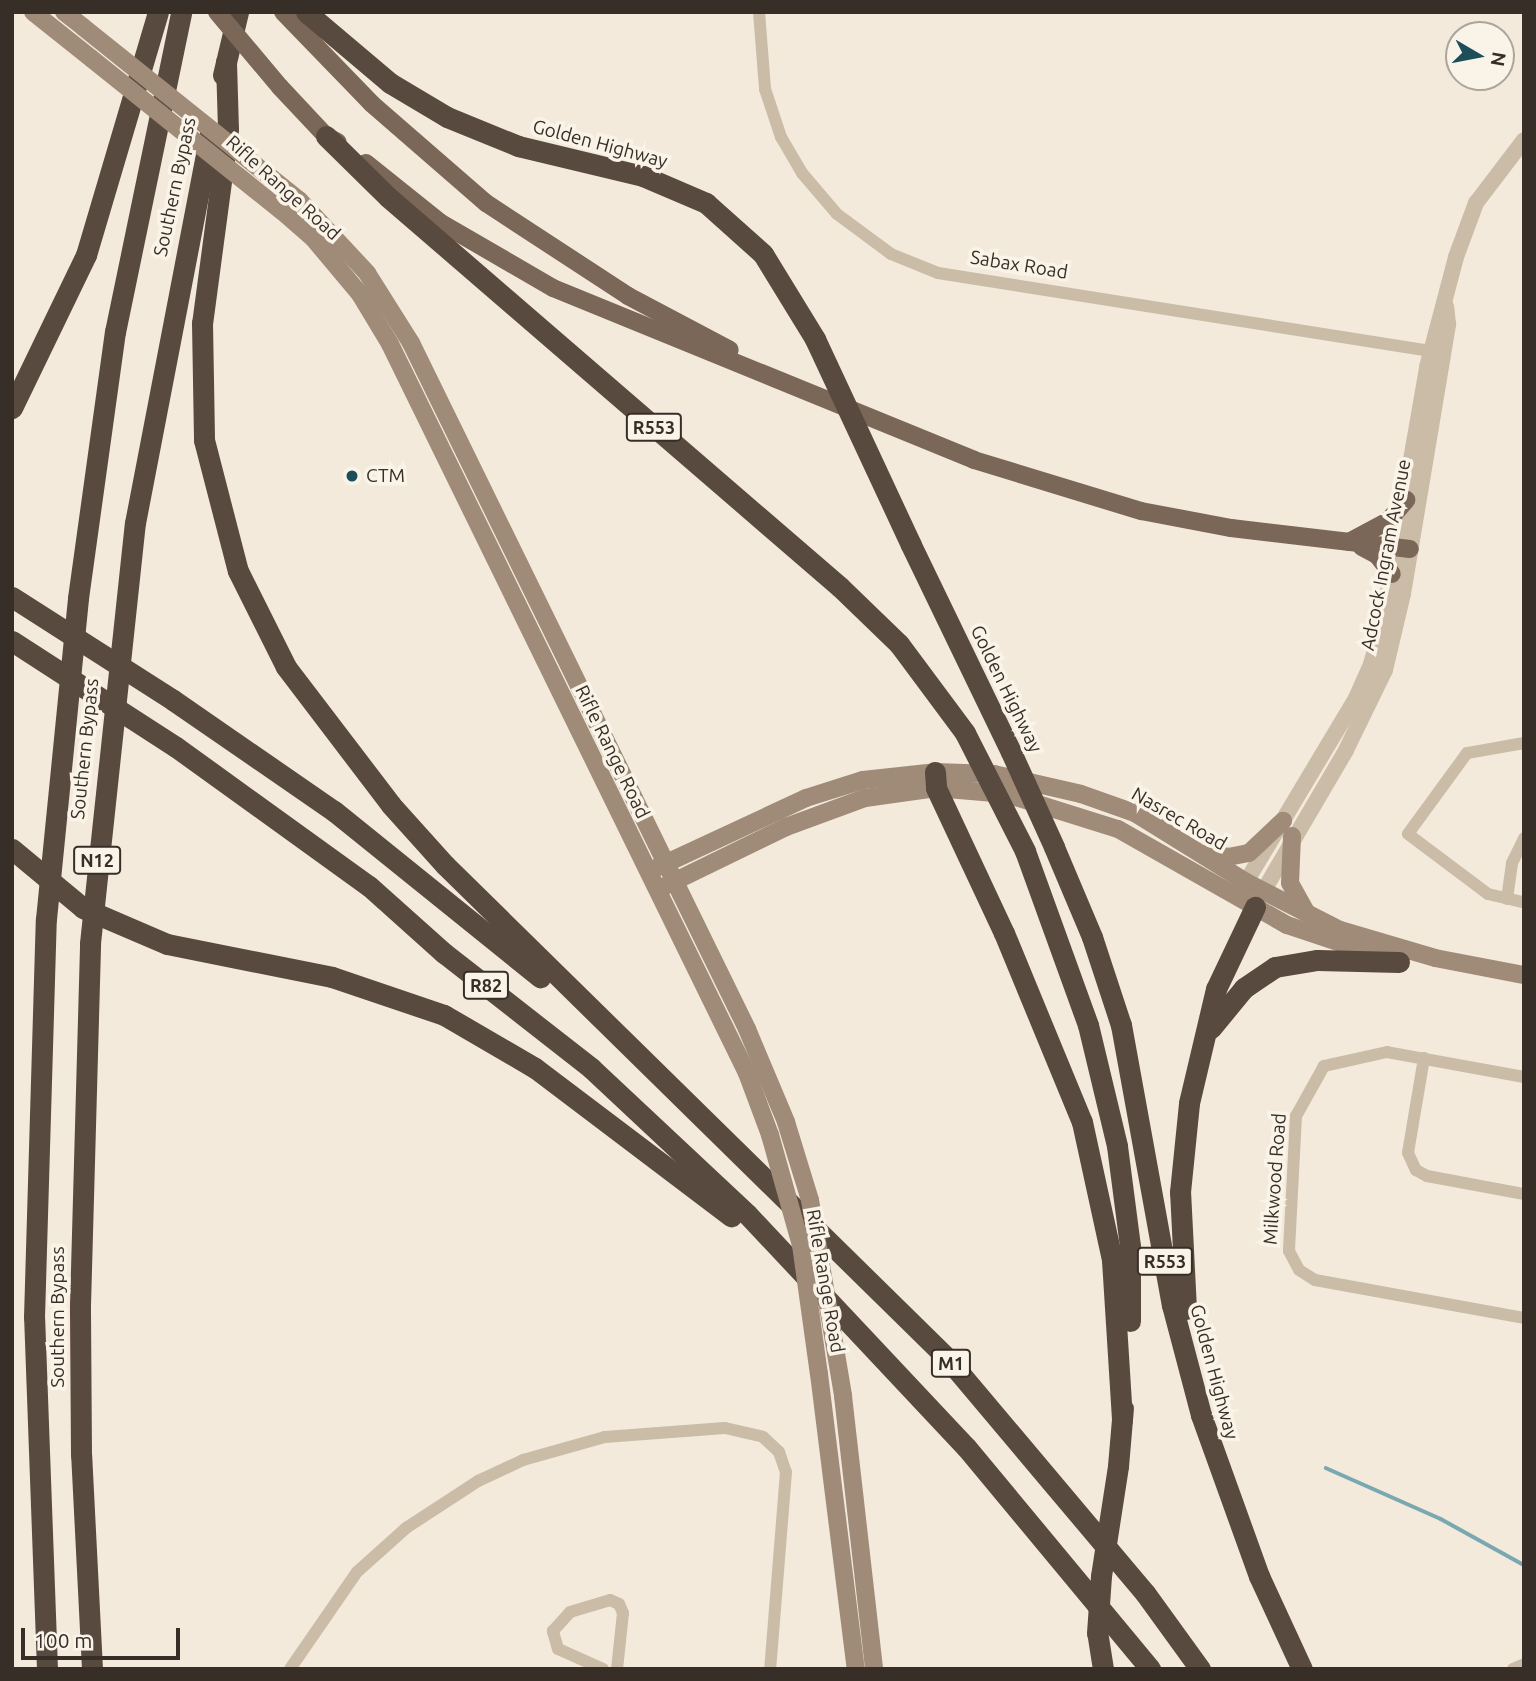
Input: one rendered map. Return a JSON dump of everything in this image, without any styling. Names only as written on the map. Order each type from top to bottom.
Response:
[{"type":"highway","points":[[12,408],[86,255],[158,12]]},
{"type":"highway","name":"Southern Bypass","points":[[47,1669],[34,1317],[46,919],[78,598],[115,332],[181,12]]},
{"type":"highway","name":"Southern Bypass","points":[[92,1669],[81,1455],[80,1280],[92,917],[123,607],[145,453],[238,12]]},
{"type":"highway","name":"Golden Highway","points":[[306,12],[390,83],[447,117],[518,146],[643,176],[706,203],[741,231],[774,266],[815,339],[1011,752],[1092,937],[1121,1025],[1172,1305],[1200,1415],[1258,1576],[1301,1669]]},
{"type":"highway","points":[[226,62],[228,129],[206,282],[200,397],[211,475],[238,571],[286,667],[391,805],[495,916],[671,1086]]},
{"type":"highway","name":"R553","points":[[326,136],[398,206],[840,587],[899,644],[965,733],[1025,851],[1088,1025],[1117,1146],[1130,1246],[1130,1340],[1118,1465],[1101,1576],[1097,1633],[1103,1669]]},
{"type":"highway","name":"R82","points":[[12,597],[173,700],[419,876],[671,1086]]},
{"type":"highway","name":"R82","points":[[12,641],[176,747],[369,886],[444,953],[591,1068],[747,1214],[776,1247]]},
{"type":"highway","points":[[936,780],[1004,933],[1082,1122],[1112,1260],[1122,1420]]},
{"type":"highway","points":[[12,849],[83,908],[167,944],[331,977],[455,1021],[536,1068],[776,1247]]},
{"type":"highway","points":[[1200,1415],[1184,1293],[1180,1192],[1189,1103],[1201,1042],[1216,989],[1250,895]]},
{"type":"highway","points":[[1201,1042],[1244,988],[1275,967],[1307,961],[1399,962]]},
{"type":"highway","name":"M1","points":[[671,1086],[947,1358],[1145,1593],[1200,1669]]},
{"type":"highway","name":"M1","points":[[776,1247],[966,1447],[1150,1669]]},
{"type":"main road","name":"Rifle Range Road","points":[[33,12],[313,238],[360,294],[390,344],[757,1094],[801,1245],[856,1669]]},
{"type":"main road","name":"Rifle Range Road","points":[[64,12],[299,200],[367,273],[411,342],[667,864],[786,1122],[810,1200],[843,1396],[874,1669]]},
{"type":"main road","name":"R553","points":[[218,12],[326,136]]},
{"type":"main road","points":[[284,12],[324,56],[411,140],[517,225],[628,296],[814,394]]},
{"type":"main road","points":[[326,136],[356,153],[440,223],[494,258],[553,288],[974,460],[1130,508],[1231,528],[1403,548]]},
{"type":"main road","points":[[1349,542],[1388,521],[1405,500]]},
{"type":"main road","points":[[1349,542],[1377,555],[1392,574]]},
{"type":"main road","name":"Nasrec Road","points":[[648,871],[806,798],[863,780],[936,780],[994,775],[1081,794],[1135,813],[1188,846],[1297,929],[1399,962],[1524,985]]},
{"type":"main road","name":"Nasrec Road","points":[[657,890],[786,827],[865,798],[936,780],[1072,811],[1118,829],[1250,895],[1388,945],[1524,975]]},
{"type":"main road","points":[[1188,846],[1220,857],[1245,855],[1288,829],[1290,883],[1308,916]]},
{"type":"main road","points":[[652,834],[671,849],[698,849]]},
{"type":"main road","points":[[686,904],[690,885],[714,862]]},
{"type":"street","name":"Sabax Road","points":[[759,12],[765,89],[781,137],[802,173],[837,214],[891,254],[938,273],[1437,352]]},
{"type":"street","name":"Adcock Ingram Avenue","points":[[1288,829],[1346,750],[1375,694],[1396,629],[1405,500],[1437,352],[1448,324],[1446,304],[1455,257],[1476,203],[1524,140]]},
{"type":"street","name":"Adcock Ingram Avenue","points":[[1250,895],[1288,829],[1356,698],[1382,626],[1392,574],[1403,548],[1437,352]]},
{"type":"street","points":[[1524,743],[1466,753],[1408,830],[1412,840],[1488,894],[1524,902]]},
{"type":"street","points":[[1507,900],[1512,863],[1524,838]]},
{"type":"street","name":"Milkwood Road","points":[[1524,1077],[1424,1058],[1376,1053],[1335,1061],[1320,1072],[1296,1116],[1290,1259],[1315,1280],[1524,1318]]},
{"type":"street","points":[[1424,1058],[1408,1153],[1416,1170],[1427,1176],[1524,1194]]},
{"type":"street","points":[[289,1669],[357,1572],[426,1514],[494,1472],[568,1446],[644,1431],[740,1429],[758,1433],[775,1446],[786,1478],[770,1669]]},
{"type":"street","points":[[603,1669],[558,1649],[553,1631],[560,1618],[570,1612],[610,1600],[620,1604],[623,1613],[617,1669]]},
{"type":"street","points":[[1513,1669],[1524,1664]]},
{"type":"waterway","points":[[1326,1468],[1441,1519],[1524,1565]]},
{"type":"place","name":"CTM","points":[[352,476]]}]
